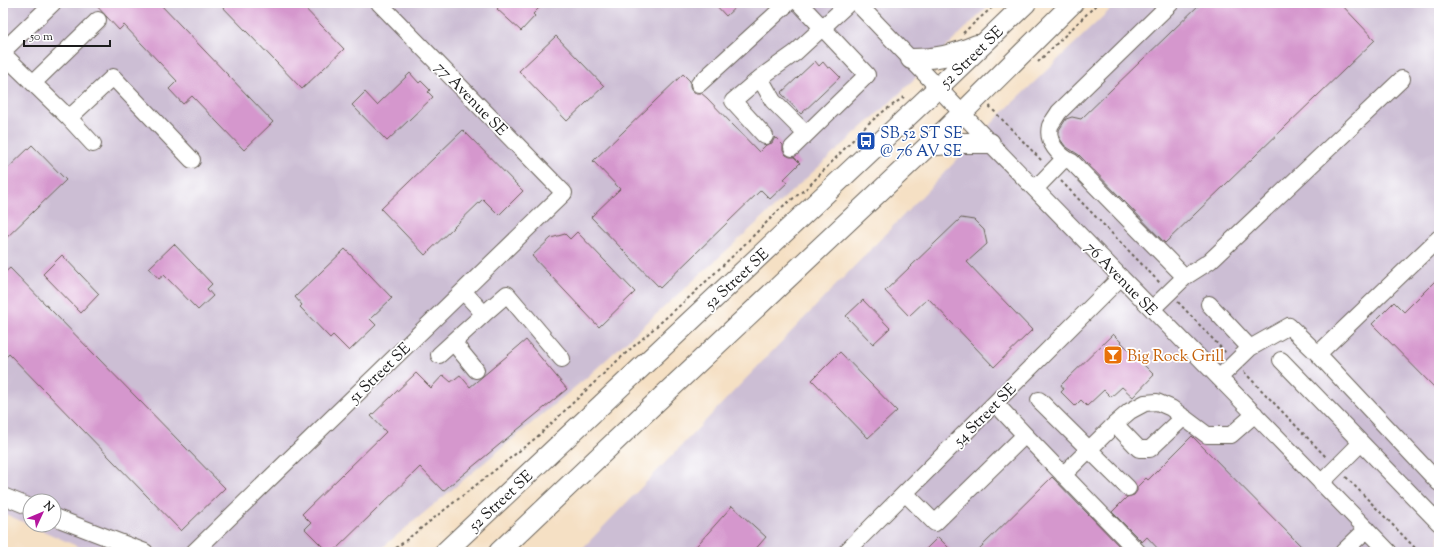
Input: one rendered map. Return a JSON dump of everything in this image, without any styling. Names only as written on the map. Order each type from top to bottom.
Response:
[{"type":"main road","name":"52 Street SE","points":[[445,552],[1026,3]]},
{"type":"main road","name":"52 Street SE","points":[[499,552],[928,146],[1073,3]]},
{"type":"main road","points":[[911,59],[938,58],[954,54],[986,41]]},
{"type":"main road","points":[[928,146],[957,143],[990,143]]},
{"type":"street","points":[[53,3],[3,53],[93,144]]},
{"type":"street","name":"77 Avenue SE","points":[[379,3],[564,193]]},
{"type":"street","points":[[700,84],[788,3]]},
{"type":"street","points":[[792,148],[867,75],[799,3]]},
{"type":"street","points":[[765,136],[733,101],[760,78],[796,53],[849,3]]},
{"type":"street","name":"76 Avenue SE","points":[[857,3],[990,143],[1389,552]]},
{"type":"street","points":[[1171,3],[1059,112],[1050,126],[1050,137],[1055,149],[1064,159],[1072,162],[1184,277]]},
{"type":"street","points":[[33,82],[98,20]]},
{"type":"street","points":[[68,118],[113,77],[192,160]]},
{"type":"street","points":[[760,78],[773,101],[806,134]]},
{"type":"street","points":[[1152,309],[1184,277],[1210,261],[1402,79]]},
{"type":"street","points":[[1035,188],[1064,159]]},
{"type":"street","name":"51 Street SE","points":[[194,552],[564,193]]},
{"type":"street","points":[[1318,354],[1439,238]]},
{"type":"street","name":"54 Street SE","points":[[846,552],[1121,277]]},
{"type":"street","points":[[463,291],[484,314]]},
{"type":"street","points":[[438,355],[507,294],[562,359]]},
{"type":"street","points":[[1209,304],[1250,348]]},
{"type":"street","points":[[1219,378],[1250,348],[1289,326],[1318,354],[1439,483]]},
{"type":"street","points":[[453,342],[476,370]]},
{"type":"street","points":[[1281,360],[1439,523]]},
{"type":"street","points":[[1039,400],[1128,488]]},
{"type":"street","points":[[995,402],[1024,435],[1138,552]]},
{"type":"street","points":[[1063,475],[1115,424],[1130,411],[1146,403],[1157,402],[1171,408],[1207,435],[1231,435],[1255,414]]},
{"type":"street","points":[[1115,424],[1139,449],[1150,449],[1184,417]]},
{"type":"street","points":[[905,493],[935,523],[1024,435]]},
{"type":"street","points":[[1321,483],[1361,444]]},
{"type":"street","points":[[3,496],[22,504]]},
{"type":"street","points":[[62,520],[145,552]]},
{"type":"street","points":[[1343,552],[1366,529]]},
{"type":"path","points":[[958,37],[976,23],[997,3]]},
{"type":"path","points":[[1036,64],[1098,3]]},
{"type":"path","points":[[391,552],[537,437],[616,362],[740,250],[782,207],[808,187],[869,123],[906,96]]},
{"type":"path","points":[[996,102],[990,108],[1419,552]]},
{"type":"shaded area","points":[[3,3],[991,3],[899,94],[586,378],[377,552],[90,552],[48,533],[62,533],[62,493],[22,493],[22,522],[3,513]]},
{"type":"shaded area","points":[[1117,3],[1439,3],[1439,552],[579,552],[1002,113]]},
{"type":"building","points":[[94,3],[159,3],[273,122],[244,150],[192,96],[183,104],[169,89],[177,81],[124,25],[119,30]]},
{"type":"building","points":[[219,3],[300,3],[344,49],[302,89]]},
{"type":"building","points":[[503,3],[544,3],[533,14],[535,16],[521,31],[497,9]]},
{"type":"building","points":[[714,3],[740,3],[726,16]]},
{"type":"building","points":[[1201,3],[1340,3],[1375,40],[1165,243],[1079,155],[1065,146],[1060,139],[1059,130],[1066,119],[1072,117],[1081,119]]},
{"type":"building","points":[[556,36],[604,86],[567,121],[519,71]]},
{"type":"building","points":[[815,61],[819,66],[823,62],[840,77],[801,114],[781,93]]},
{"type":"building","points":[[410,73],[419,83],[421,81],[430,90],[428,92],[433,97],[387,141],[352,105],[365,92],[377,105]]},
{"type":"building","points":[[683,74],[690,81],[692,91],[701,93],[707,98],[759,152],[766,145],[772,143],[775,137],[783,145],[783,151],[786,155],[794,157],[800,163],[784,179],[788,182],[770,199],[761,190],[660,288],[591,217],[620,189],[593,161]]},
{"type":"building","points":[[463,130],[523,191],[499,215],[483,199],[425,255],[381,209]]},
{"type":"building","points":[[32,145],[66,180],[3,241],[3,173]]},
{"type":"building","points":[[961,218],[974,220],[984,230],[987,244],[967,262],[1032,330],[994,367],[928,298],[909,316],[885,291]]},
{"type":"building","points":[[577,232],[635,292],[599,327],[532,256],[551,238],[565,234],[570,239]]},
{"type":"building","points":[[174,244],[212,284],[207,289],[213,296],[198,310],[164,275],[159,279],[149,268]]},
{"type":"building","points":[[345,249],[392,298],[370,319],[376,325],[349,351],[333,335],[330,338],[300,307],[302,305],[295,297]]},
{"type":"building","points":[[62,255],[99,294],[81,313],[43,274]]},
{"type":"building","points":[[10,268],[225,488],[181,531],[9,354],[3,360],[3,274]]},
{"type":"building","points":[[1439,277],[1439,392],[1372,324],[1394,302],[1404,312]]},
{"type":"building","points":[[863,300],[890,328],[873,344],[846,316]]},
{"type":"building","name":"Big Rock Grill","points":[[1113,334],[1154,375],[1133,397],[1122,387],[1111,397],[1104,390],[1087,406],[1081,400],[1075,406],[1061,392],[1064,389],[1061,385]]},
{"type":"building","points":[[526,340],[567,389],[443,491],[420,467],[333,552],[328,552],[305,529],[311,523],[302,514],[386,432],[371,416],[416,373],[431,388],[443,375],[451,382],[460,375],[470,387]]},
{"type":"building","points":[[840,352],[897,411],[868,438],[812,380]]},
{"type":"building","points":[[1192,436],[1307,552],[1161,552],[1147,537],[1142,542],[1112,512],[1127,497],[1134,495],[1137,491],[1137,487],[1146,478],[1148,480]]},
{"type":"building","points":[[1052,477],[1125,552],[976,552]]},
{"type":"building","points":[[732,506],[766,537],[753,552],[691,552]]},
{"type":"building","points":[[938,537],[953,552],[923,552]]},
{"type":"place","name":"SB 52 ST SE @ 76 AV SE","points":[[866,141]]},
{"type":"place","name":"Big Rock Grill","points":[[1113,355]]}]
